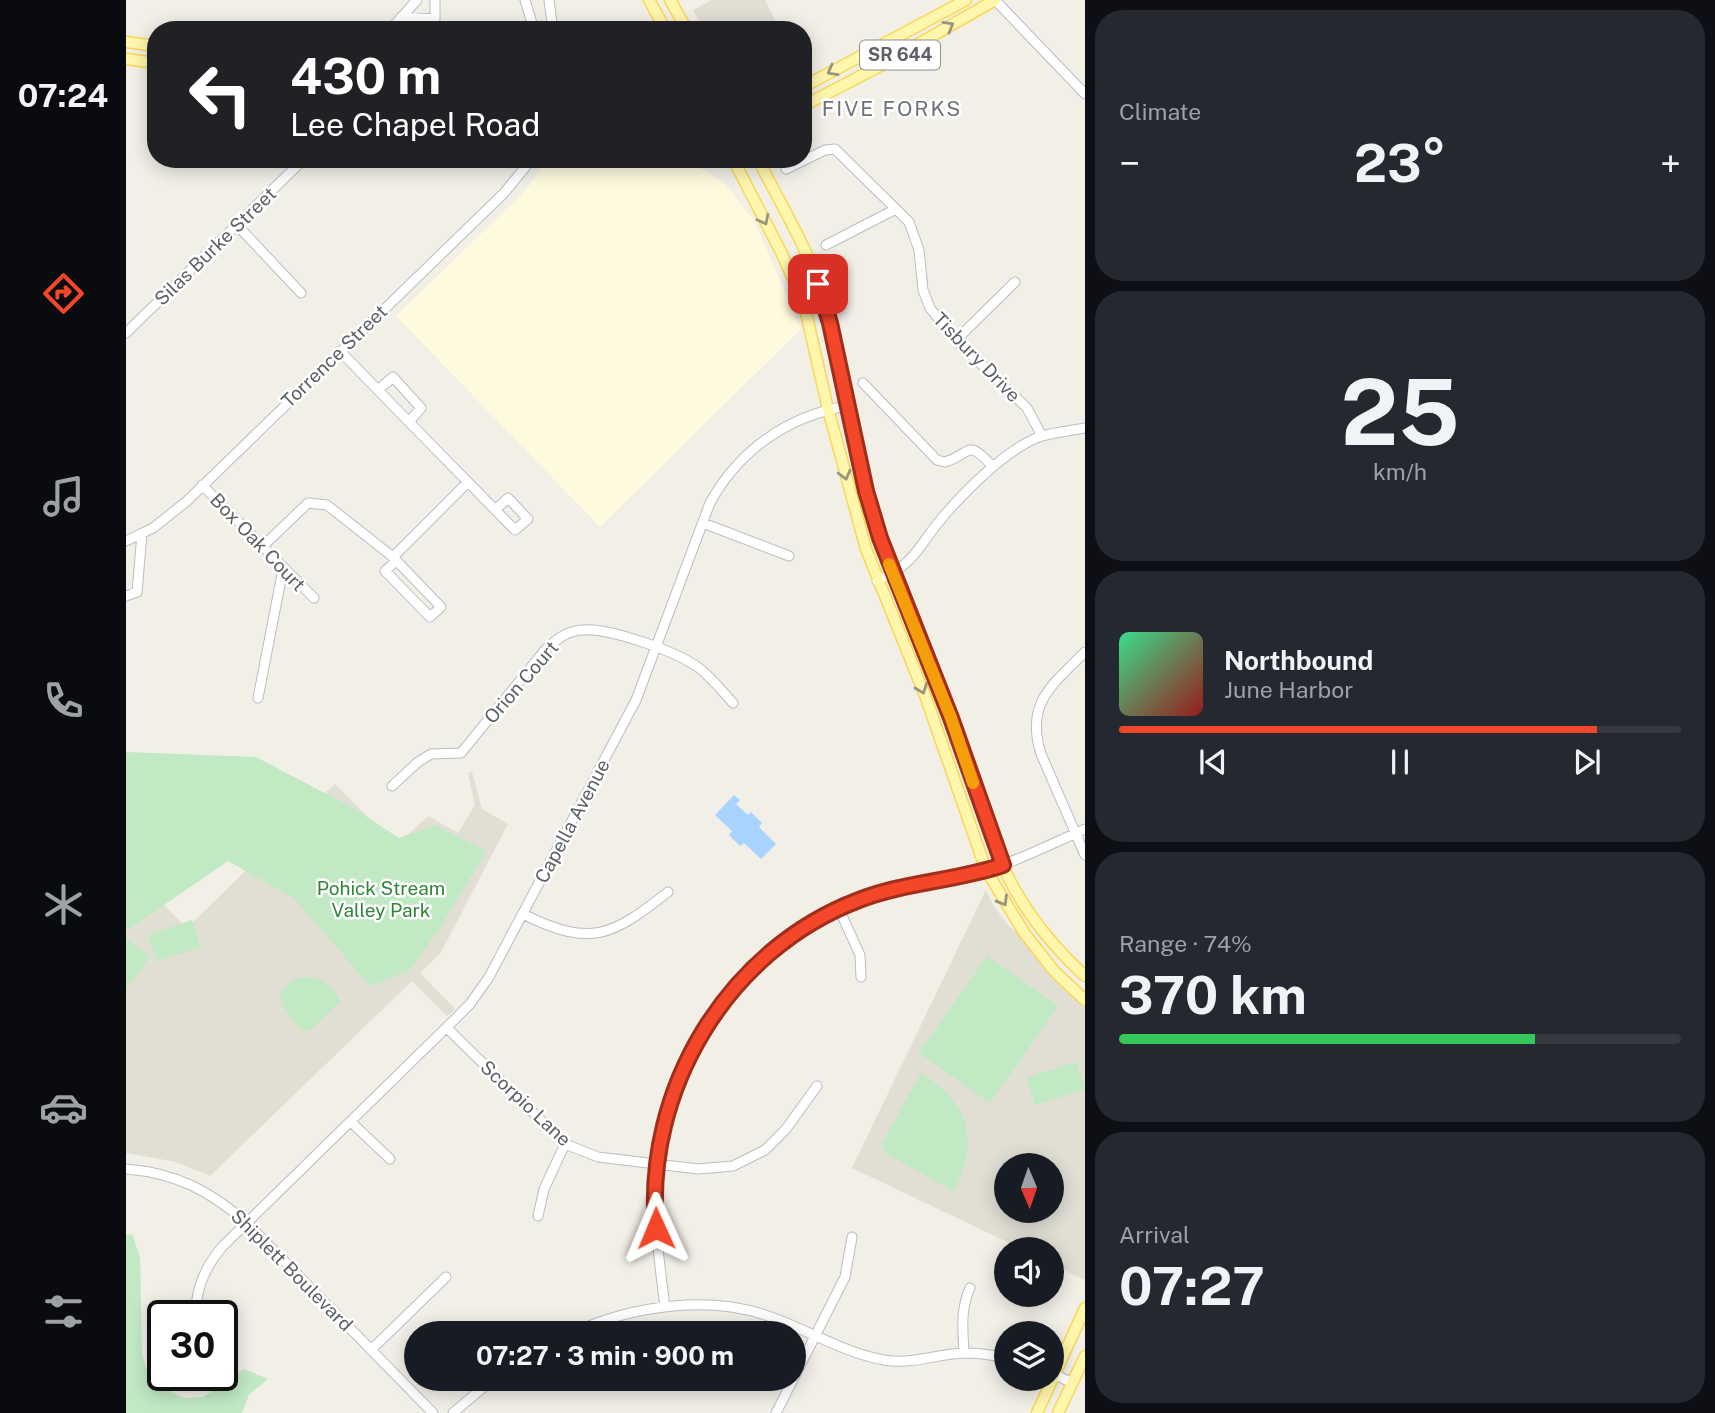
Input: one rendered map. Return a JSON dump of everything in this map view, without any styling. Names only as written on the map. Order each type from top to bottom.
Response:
[{"type":"main road","points":[[649,0],[661,21]]},
{"type":"main road","points":[[670,0],[682,21]]},
{"type":"main road","name":"SR 644","points":[[812,82],[966,0]]},
{"type":"main road","name":"SR 644","points":[[812,101],[995,0]]},
{"type":"main road","points":[[126,42],[147,45]]},
{"type":"main road","points":[[126,59],[147,62]]},
{"type":"main road","points":[[738,168],[804,304],[859,527],[877,581],[926,698],[986,870],[1025,934],[1055,972],[1085,1000]]},
{"type":"main road","points":[[763,168],[805,251],[818,284],[830,323],[866,491],[893,574],[947,708],[1003,865],[1023,902],[1048,937],[1085,976]]},
{"type":"main road","points":[[1064,1351],[1085,1308]]},
{"type":"main road","points":[[1058,1413],[1085,1356]]},
{"type":"main road","points":[[1037,1413],[1046,1391]]},
{"type":"street","points":[[397,21],[417,0]]},
{"type":"street","points":[[401,16],[435,19],[435,0]]},
{"type":"street","points":[[525,0],[531,21]]},
{"type":"street","points":[[549,0],[552,21]]},
{"type":"street","points":[[995,0],[1085,94]]},
{"type":"street","name":"Tisbury Drive","points":[[812,156],[835,149],[909,222],[919,250],[923,290],[930,308],[956,340],[1027,408],[1042,436]]},
{"type":"street","name":"Silas Burke Street","points":[[126,332],[295,168]]},
{"type":"street","name":"Torrence Street","points":[[126,541],[172,514],[517,181],[526,168]]},
{"type":"street","points":[[826,245],[896,209]]},
{"type":"street","points":[[237,225],[301,293]]},
{"type":"street","points":[[956,340],[1015,282]]},
{"type":"street","points":[[340,351],[496,509]]},
{"type":"street","points":[[378,390],[393,377],[421,408],[410,422]]},
{"type":"street","points":[[863,383],[937,460],[945,461],[962,452],[975,451],[993,467]]},
{"type":"street","name":"Capella Avenue","points":[[198,1300],[199,1286],[209,1263],[246,1222],[447,1028],[477,995],[636,700],[719,486],[749,451],[793,423],[828,409],[847,406]]},
{"type":"street","points":[[877,581],[911,561],[950,509],[993,467],[1042,436],[1085,428]]},
{"type":"street","points":[[263,546],[308,503],[327,505],[395,559],[441,607],[429,617],[385,571],[395,559],[468,482]]},
{"type":"street","name":"Box Oak Court","points":[[202,485],[314,598]]},
{"type":"street","points":[[703,523],[789,556]]},
{"type":"street","points":[[126,596],[137,592],[142,534]]},
{"type":"street","points":[[258,698],[283,569]]},
{"type":"street","name":"Orion Court","points":[[392,786],[431,754],[461,753],[545,650],[560,636],[579,630],[597,629],[656,648],[696,666],[733,703]]},
{"type":"street","points":[[1085,652],[1049,688],[1038,708],[1035,722],[1035,737],[1041,754],[1085,855]]},
{"type":"street","points":[[665,1307],[655,1210],[662,1130],[674,1088],[692,1049],[715,1012],[742,979],[807,926],[839,909],[888,890],[1003,865],[1085,829]]},
{"type":"street","points":[[523,914],[563,932],[582,934],[607,931],[631,921],[668,892]]},
{"type":"street","points":[[839,909],[860,955],[860,977]]},
{"type":"street","name":"Scorpio Lane","points":[[447,1028],[565,1144],[598,1157],[713,1169],[733,1166],[765,1150],[786,1129],[817,1086]]},
{"type":"street","points":[[351,1122],[390,1159]]},
{"type":"street","points":[[538,1216],[544,1189],[565,1144]]},
{"type":"street","name":"Shiplett Boulevard","points":[[126,1169],[148,1171],[183,1180],[221,1201],[246,1222],[433,1413]]},
{"type":"street","points":[[776,1413],[845,1277],[852,1237]]},
{"type":"street","points":[[371,1350],[446,1278]]},
{"type":"street","points":[[964,1353],[962,1314],[964,1300],[970,1288]]},
{"type":"street","points":[[605,1321],[665,1307],[704,1305],[738,1308],[777,1319],[854,1353],[886,1360],[902,1362],[964,1353],[994,1357]]},
{"type":"street","points":[[1064,1379],[1072,1383]]},
{"type":"street","points":[[453,1413],[479,1391]]},
{"type":"shaded area","points":[[712,0],[765,0],[776,21],[699,21],[693,10]]},
{"type":"shaded area","points":[[701,168],[725,184],[754,220],[801,329],[600,527],[396,316],[525,191],[541,169]]},
{"type":"shaded area","points":[[472,772],[482,809],[508,824],[440,954],[420,973],[455,1009],[447,1016],[412,981],[210,1176],[176,1162],[126,1153],[126,892],[139,880],[187,928],[335,784],[396,846],[428,816],[458,833],[475,805],[468,773]]},
{"type":"shaded area","points":[[986,890],[1008,925],[1085,992],[1085,1280],[1064,1270],[1064,1237],[997,1237],[852,1168]]},
{"type":"green space","name":"Pohick Stream Valley Park","points":[[126,752],[256,757],[353,808],[399,838],[435,825],[486,851],[443,923],[411,969],[370,986],[295,899],[228,861],[126,931]]},
{"type":"green space","points":[[192,920],[201,947],[157,961],[148,935]]},
{"type":"green space","points":[[126,939],[150,956],[126,990]]},
{"type":"green space","points":[[987,956],[1058,1006],[990,1103],[919,1053]]},
{"type":"green space","points":[[307,977],[328,984],[340,1002],[309,1031],[301,1030],[283,1006],[284,1002],[279,1000],[289,983]]},
{"type":"green space","points":[[1076,1062],[1085,1089],[1035,1105],[1026,1078]]},
{"type":"green space","points":[[921,1073],[950,1097],[965,1124],[967,1155],[954,1191],[885,1153],[882,1143]]},
{"type":"green space","points":[[132,1234],[140,1257],[142,1354],[147,1372],[147,1391],[169,1391],[184,1398],[203,1397],[212,1391],[238,1391],[238,1373],[244,1369],[268,1379],[249,1395],[242,1413],[126,1413],[126,1235]]},
{"type":"water","points":[[734,795],[740,800],[736,804],[748,815],[751,812],[762,823],[759,827],[776,844],[761,859],[744,843],[740,846],[729,835],[732,831],[715,815]]},
{"type":"slow traffic","points":[[889,564],[951,718],[973,783]]},
{"type":"district","name":"FIVE FORKS","points":[[892,109]]},
{"type":"route","points":[[656,1228],[657,1164],[662,1130],[674,1088],[692,1049],[715,1012],[742,979],[807,926],[859,900],[908,885],[1003,865],[996,852],[951,718],[880,538],[866,491],[830,323],[818,284]]}]
